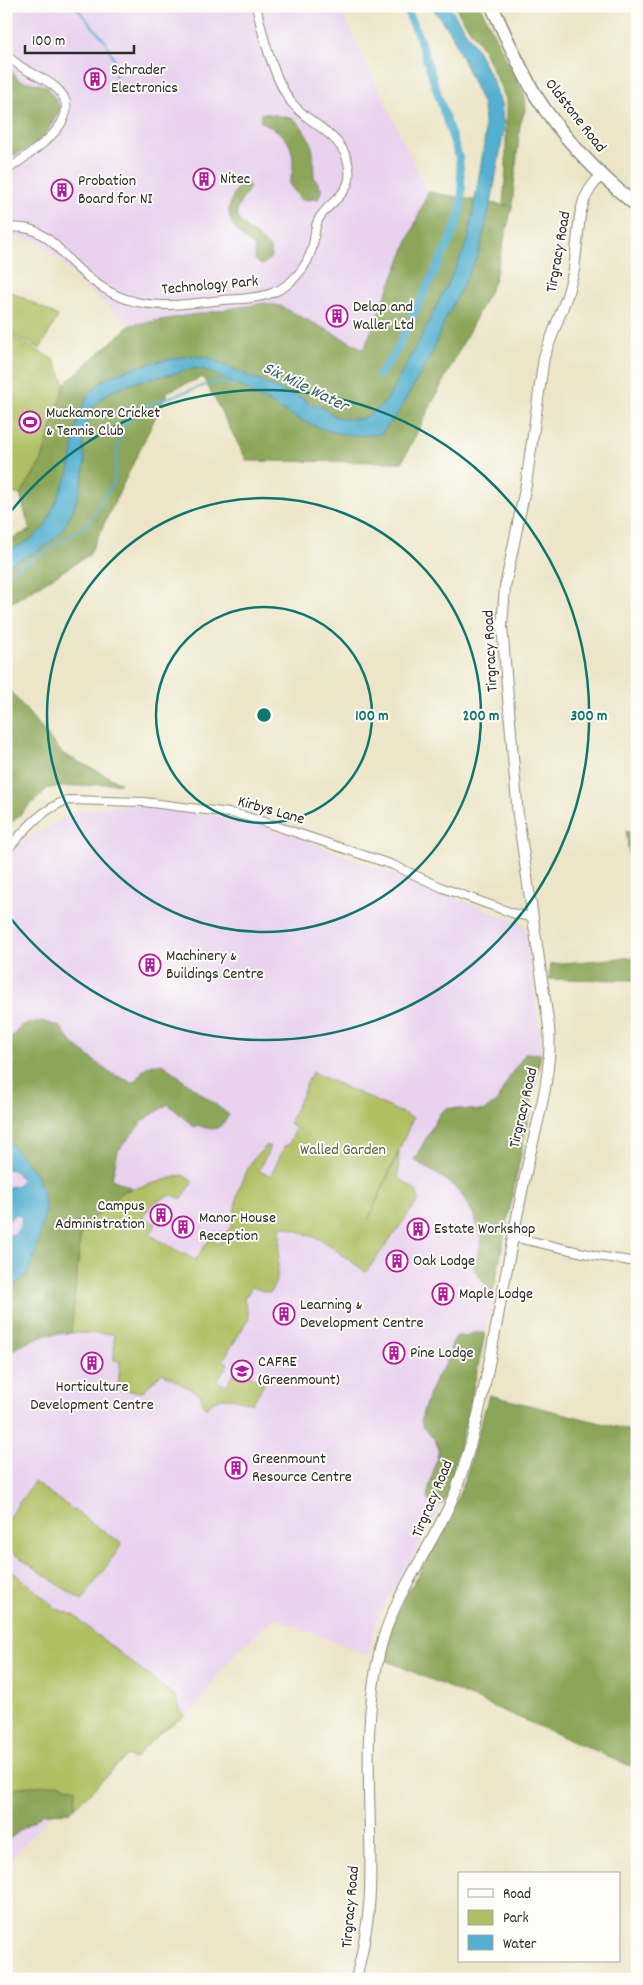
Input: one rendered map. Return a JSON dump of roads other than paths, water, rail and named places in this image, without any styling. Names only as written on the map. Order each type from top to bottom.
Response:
[{"type":"highway","name":"Oldstone Road","points":[[492,6],[516,58],[537,96],[567,136],[601,174],[637,206]]},
{"type":"street","name":"Technology Park","points":[[6,228],[24,228],[38,232],[101,287],[119,297],[142,304],[169,305],[252,298],[270,294],[289,283],[300,272],[308,259],[312,249],[316,223],[345,191],[349,181],[350,169],[342,146],[301,112],[288,96],[270,54],[256,6]]},
{"type":"street","points":[[6,54],[21,68],[54,86],[62,96],[65,107],[62,123],[55,133],[11,167],[6,174]]},
{"type":"street","name":"Tirgracy Road","points":[[356,1979],[366,1931],[370,1894],[369,1711],[377,1666],[388,1625],[443,1520],[464,1466],[478,1420],[533,1135],[548,1080],[551,1051],[550,1027],[518,816],[502,649],[503,607],[526,484],[544,357],[568,296],[574,270],[580,215],[584,200],[601,174]]},
{"type":"street","name":"Kirbys Lane","points":[[6,851],[43,811],[56,804],[68,800],[144,802],[237,814],[258,820],[393,865],[443,888],[506,911],[533,917]]},
{"type":"street","points":[[513,1237],[597,1256],[637,1262]]},
{"type":"water","points":[[431,6],[449,6],[474,44],[492,79],[501,103],[504,129],[492,198],[478,255],[446,318],[431,355],[397,414],[381,434],[358,436],[319,428],[300,420],[227,380],[202,369],[190,369],[127,385],[104,396],[90,414],[83,438],[85,461],[82,480],[76,502],[62,531],[45,547],[6,566],[6,552],[32,539],[45,526],[69,472],[75,431],[87,397],[103,380],[121,372],[150,363],[189,356],[207,357],[284,392],[302,398],[311,405],[324,408],[334,416],[345,419],[360,419],[371,414],[386,402],[418,343],[468,241],[485,136],[483,105],[451,33]]},
{"type":"water","points":[[6,1139],[37,1175],[46,1209],[34,1258],[26,1276],[6,1290],[6,1264],[11,1260],[6,1252],[6,1234],[14,1235],[20,1227],[22,1217],[16,1214],[6,1223],[6,1187],[16,1186],[22,1180],[14,1170],[6,1169]]},
{"type":"waterway","points":[[75,6],[105,41],[115,61],[116,96]]},
{"type":"waterway","points":[[379,375],[393,357],[450,240],[460,214],[462,191],[459,158],[420,40],[405,6]]},
{"type":"waterway","points":[[6,574],[53,548],[86,525],[114,482],[118,445],[125,424],[140,407],[215,382],[234,384]]},
{"type":"place","name":"Schrader Electronics","points":[[95,79]]},
{"type":"place","name":"Nitec","points":[[204,179]]},
{"type":"place","name":"Probation Board for NI","points":[[62,190]]},
{"type":"place","name":"Delap and Waller Ltd","points":[[337,316]]},
{"type":"place","name":"Muckamore Cricket & Tennis Club","points":[[30,422]]},
{"type":"place","name":"Machinery & Buildings Centre","points":[[150,965]]},
{"type":"place","name":"Campus Administration","points":[[161,1215]]},
{"type":"place","name":"Manor House Reception","points":[[183,1227]]},
{"type":"place","name":"Estate Workshop","points":[[418,1229]]},
{"type":"place","name":"Oak Lodge","points":[[397,1261]]},
{"type":"place","name":"Maple Lodge","points":[[443,1294]]},
{"type":"place","name":"Learning & Development Centre","points":[[284,1314]]},
{"type":"place","name":"Pine Lodge","points":[[394,1353]]},
{"type":"place","name":"Horticulture Development Centre","points":[[92,1363]]},
{"type":"place","name":"CAFRE (Greenmount)","points":[[242,1371]]},
{"type":"place","name":"Greenmount Resource Centre","points":[[236,1468]]},
{"type":"water label","name":"Six Mile Water","points":[[305,388]]},
{"type":"park label","name":"Walled Garden","points":[[343,1150]]}]
